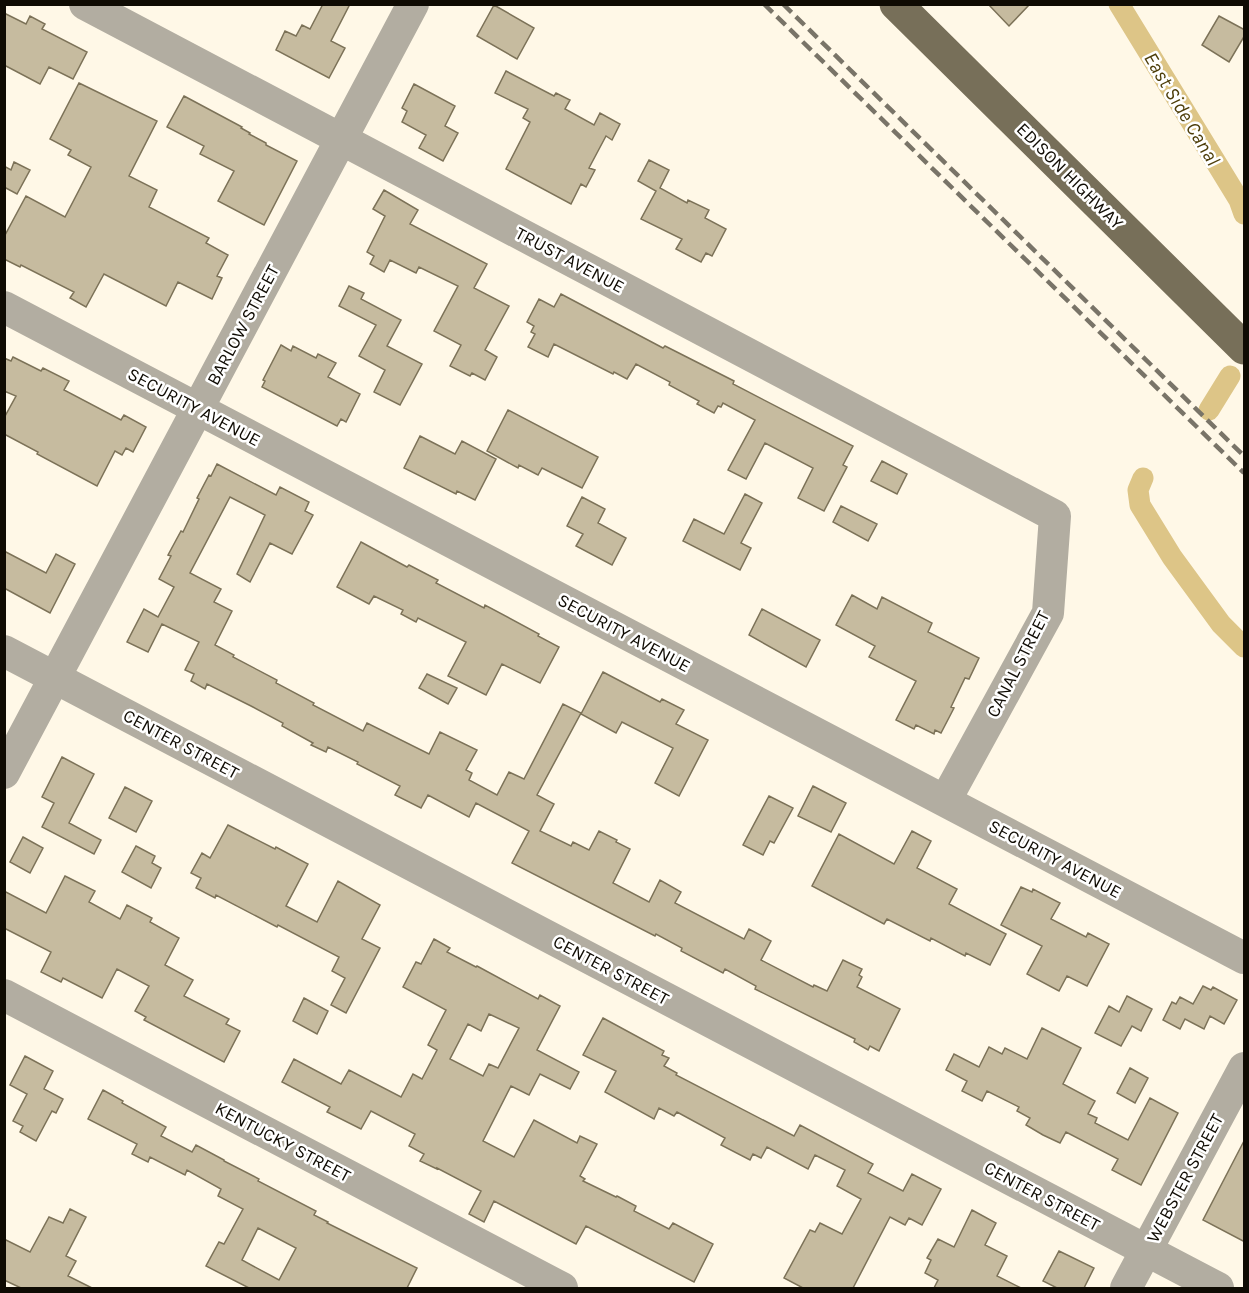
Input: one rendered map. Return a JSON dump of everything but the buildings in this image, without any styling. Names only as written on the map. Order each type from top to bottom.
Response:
[{"type":"main road","name":"EDISON HIGHWAY","points":[[896,4],[1245,348]]},
{"type":"street","name":"TRUST AVENUE","points":[[85,4],[1055,516]]},
{"type":"street","name":"BARLOW STREET","points":[[4,773],[413,4]]},
{"type":"street","name":"SECURITY AVENUE","points":[[4,307],[1245,958]]},
{"type":"street","name":"CANAL STREET","points":[[945,801],[1048,613],[1055,516]]},
{"type":"street","name":"CENTER STREET","points":[[4,651],[1218,1288]]},
{"type":"street","name":"KENTUCKY STREET","points":[[4,995],[562,1288]]},
{"type":"street","name":"WEBSTER STREET","points":[[1126,1288],[1245,1068]]},
{"type":"waterway","name":"East Side Canal","points":[[1119,4],[1239,200],[1244,214]]},
{"type":"waterway","name":"East Side Canal","points":[[1209,410],[1230,376]]},
{"type":"waterway","name":"East Side Canal","points":[[1143,478],[1138,490],[1140,505],[1172,557],[1221,624],[1244,647]]},
{"type":"railway","points":[[764,4],[1244,473]]},
{"type":"railway","points":[[783,4],[1244,456]]}]
